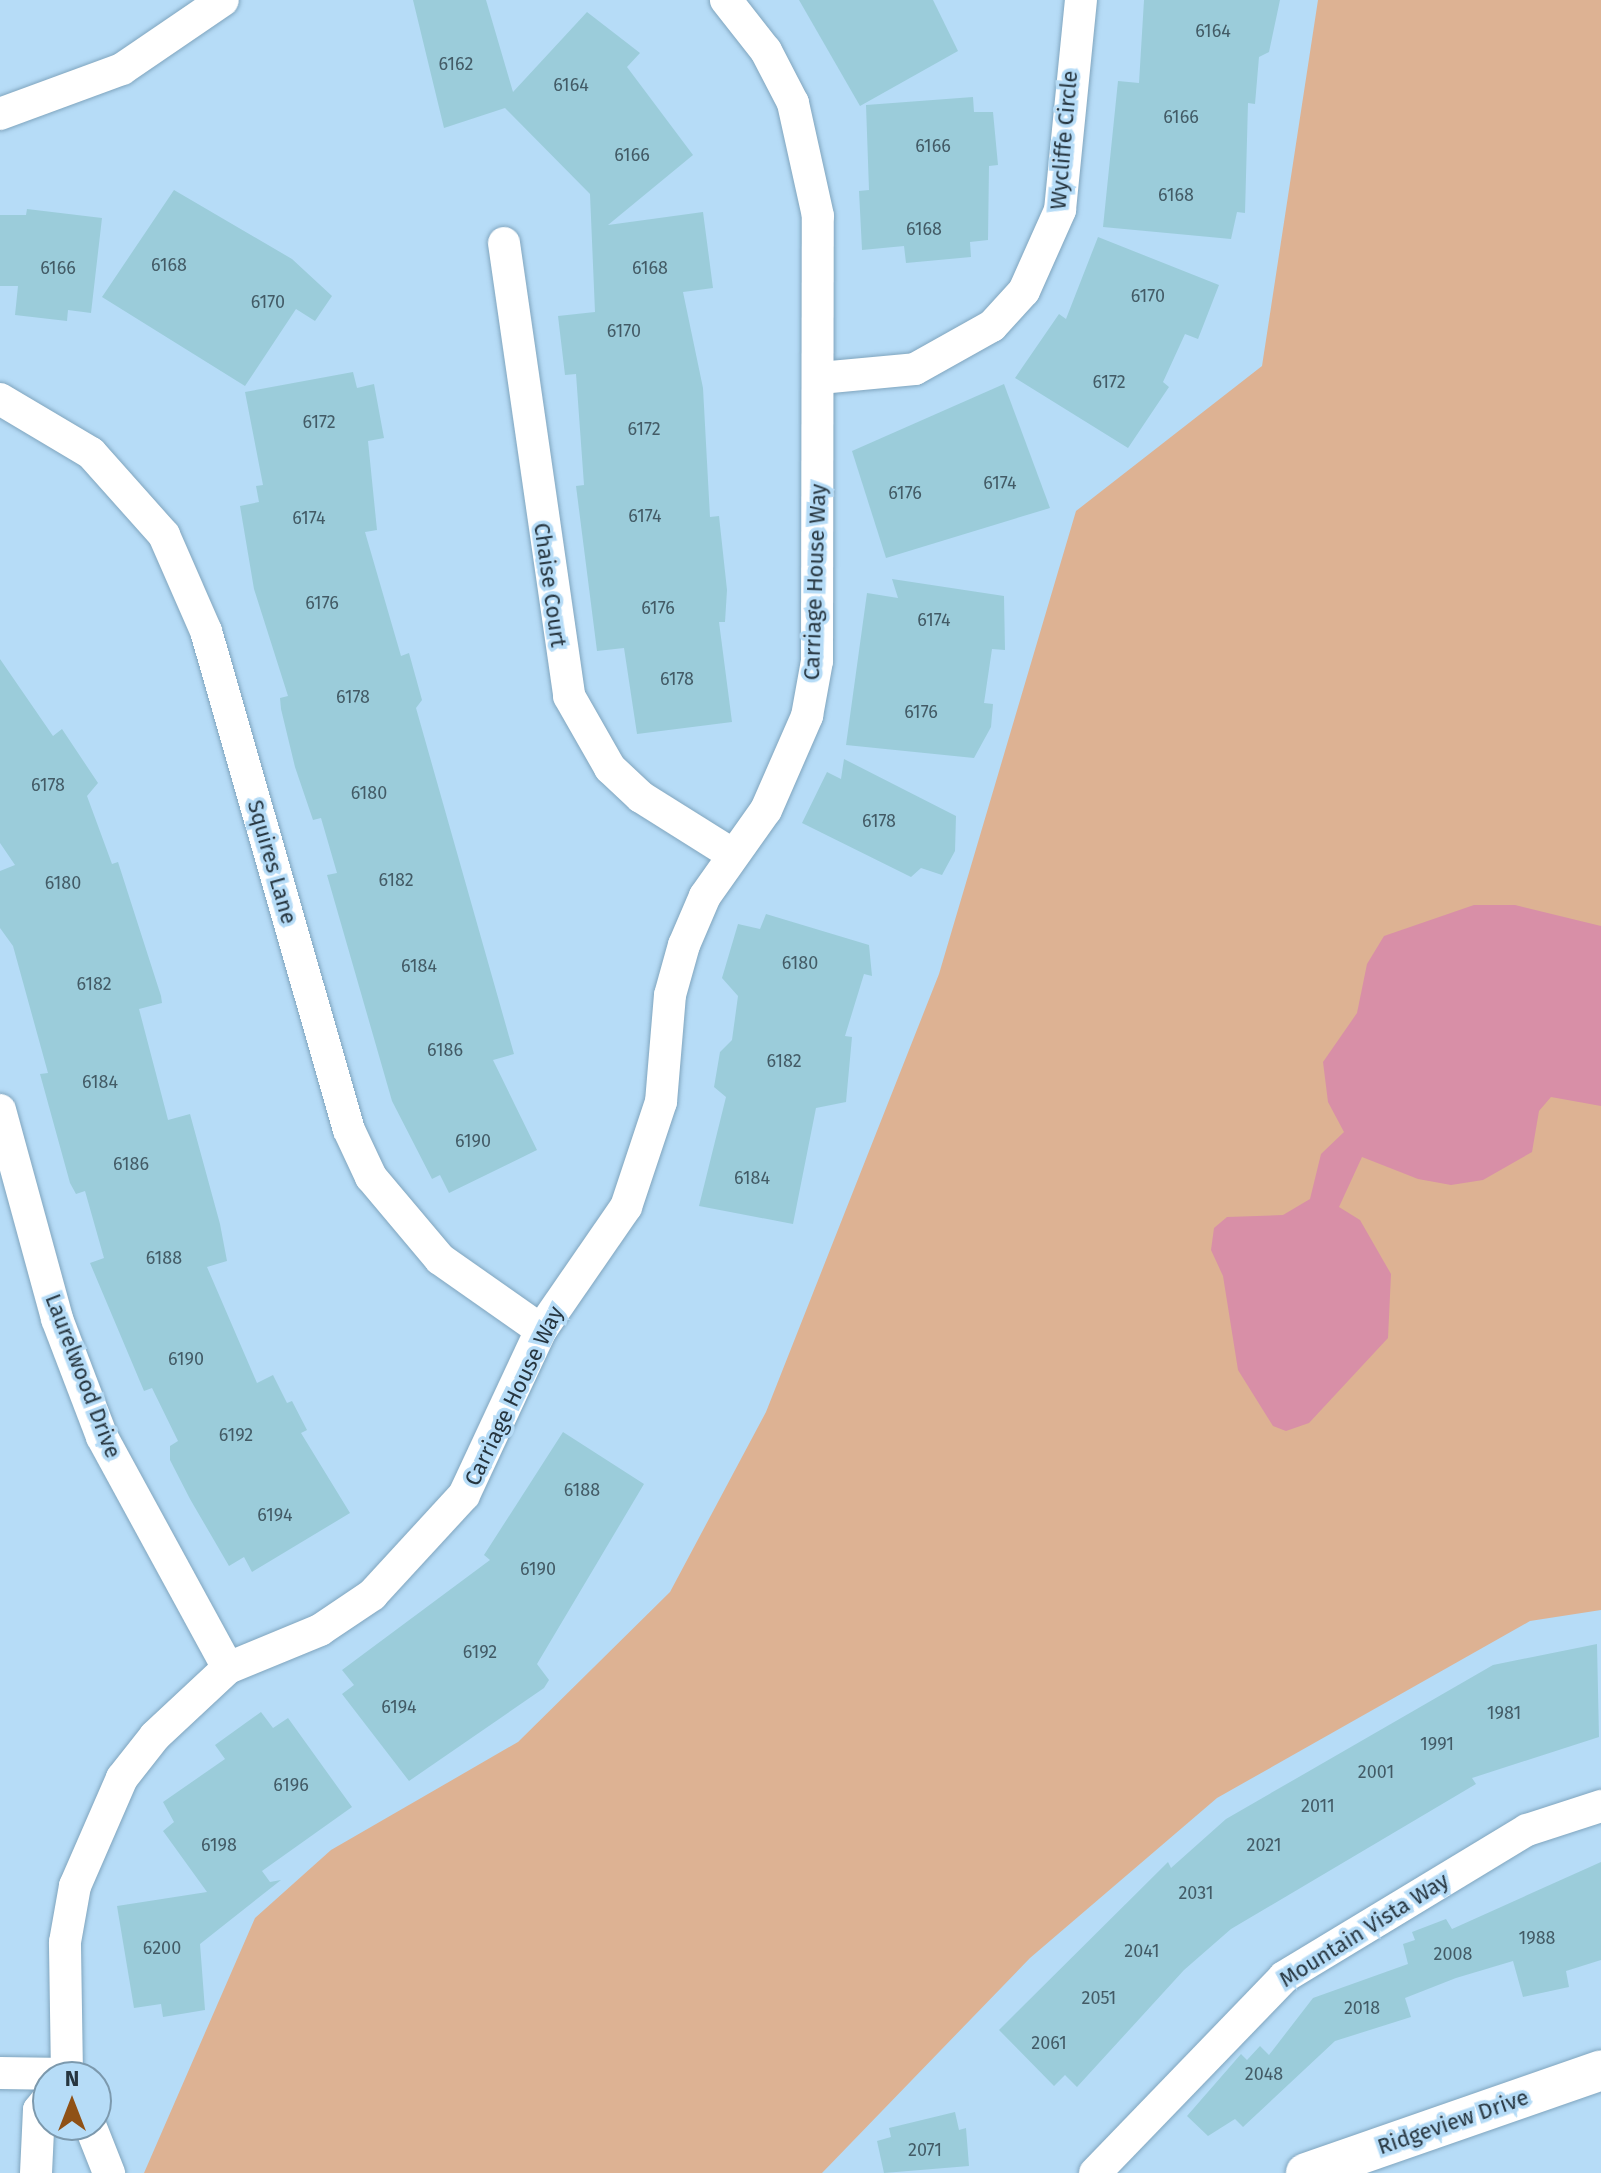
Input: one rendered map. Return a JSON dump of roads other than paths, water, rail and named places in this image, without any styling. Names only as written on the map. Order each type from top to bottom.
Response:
[{"type":"street","points":[[0,114],[122,69],[223,0]]},
{"type":"street","name":"Carriage House Way","points":[[62,2061],[65,1942],[93,1832],[155,1736],[228,1668],[320,1630],[422,1549],[497,1438],[541,1330],[626,1207],[648,1155],[677,970],[705,896],[789,767],[809,702],[817,661],[820,378],[811,161],[766,51],[726,0]]},
{"type":"street","name":"Wycliffe Circle","points":[[1065,0],[1072,36]]},
{"type":"street","name":"Wycliffe Circle","points":[[820,378],[872,377],[942,357],[992,326],[1024,291],[1060,210],[1072,36],[1081,0]]},
{"type":"street","name":"Chaise Court","points":[[504,243],[569,696],[610,768],[641,797],[732,854]]},
{"type":"street","name":"Squires Lane","points":[[0,399],[91,453],[164,535],[206,631],[349,1130],[371,1177],[440,1259],[541,1330]]},
{"type":"street","name":"Laurelwood Drive","points":[[0,1110],[57,1319],[102,1437],[228,1668]]},
{"type":"street","name":"Mountain Vista Way","points":[[1095,2173],[1284,1977],[1527,1830],[1601,1806]]},
{"type":"street","name":"Ridgeview Drive","points":[[1306,2173],[1601,2070]]},
{"type":"street","points":[[0,2073],[32,2078]]},
{"type":"street","name":"Carriage House Way","points":[[36,2173],[38,2141]]},
{"type":"street","points":[[96,2141],[109,2173]]}]
